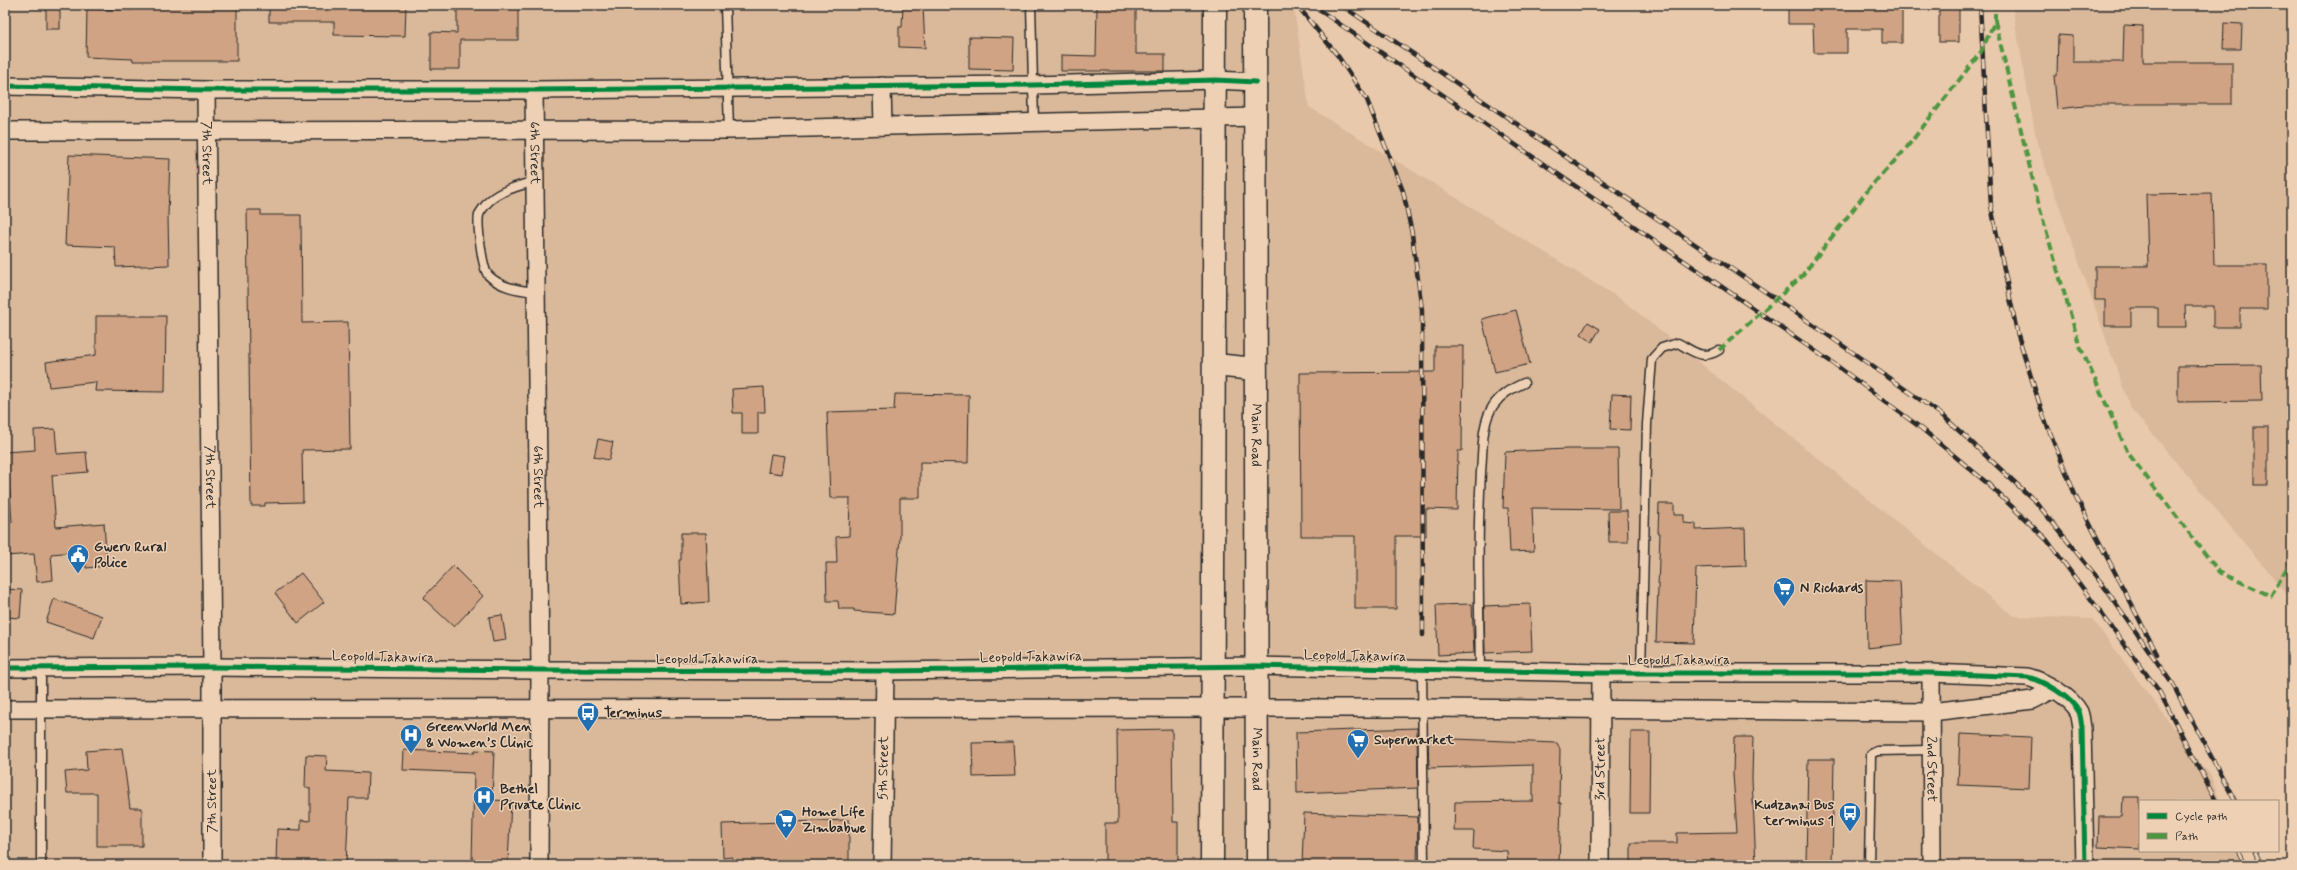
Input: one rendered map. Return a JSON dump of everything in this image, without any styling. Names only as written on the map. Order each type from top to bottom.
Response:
[{"type":"main road","points":[[1212,865],[1211,709],[1215,365],[1215,5]]},
{"type":"main road","name":"Main Road","points":[[1255,5],[1257,865]]},
{"type":"main road","points":[[1215,365],[1255,368]]},
{"type":"street","points":[[5,86],[206,90],[534,90],[1033,85],[1216,80],[1256,82]]},
{"type":"street","points":[[882,86],[883,126]]},
{"type":"street","name":"7th Street","points":[[206,90],[212,667],[212,865]]},
{"type":"street","name":"6th Street","points":[[534,90],[540,670],[538,708],[538,865]]},
{"type":"street","points":[[5,131],[535,128],[729,130],[1256,117]]},
{"type":"street","name":"Leopold Takawira","points":[[5,668],[212,667],[885,671],[1212,668],[1257,666],[1601,673],[1931,673],[2027,677],[2040,680],[2054,689],[2075,706],[2080,714],[2082,728],[2085,865]]},
{"type":"street","name":"5th Street","points":[[882,865],[883,708],[885,671]]},
{"type":"street","name":"3rd Street","points":[[1600,865],[1599,708],[1601,673]]},
{"type":"street","name":"2nd Street","points":[[1931,673],[1932,865]]},
{"type":"street","points":[[5,709],[1599,708],[1931,712],[2033,700],[2054,689]]},
{"type":"lane","points":[[725,5],[726,87],[729,130]]},
{"type":"lane","points":[[1031,5],[1034,122]]},
{"type":"lane","points":[[535,181],[505,191],[488,203],[480,215],[481,254],[487,274],[502,284],[516,290],[536,292]]},
{"type":"lane","points":[[1641,672],[1647,424],[1652,360],[1662,348],[1678,343],[1699,355],[1711,356],[1719,350]]},
{"type":"lane","points":[[1480,671],[1479,516],[1486,424],[1492,407],[1502,395],[1510,389],[1524,383]]},
{"type":"lane","points":[[41,668],[41,865]]},
{"type":"lane","points":[[1422,670],[1424,865]]},
{"type":"lane","points":[[1869,865],[1871,754],[1877,751],[1931,750]]},
{"type":"shaded area","points":[[5,5],[1288,5],[1294,9],[1309,107],[1622,300],[2013,616],[2092,619],[2212,779],[2220,800],[2139,800],[2139,852],[2238,852],[2243,865],[5,865]]},
{"type":"shaded area","points":[[2012,5],[2292,5],[2292,600],[2130,407],[2037,143]]},
{"type":"building","points":[[46,5],[60,5],[60,29],[46,29]]},
{"type":"building","points":[[133,5],[237,5],[237,61],[133,61],[133,59],[86,57],[87,9],[133,10]]},
{"type":"building","points":[[269,5],[406,5],[405,36],[334,35],[334,22],[269,22]]},
{"type":"building","points":[[457,5],[518,5],[518,40],[460,40],[460,69],[431,69],[431,32],[457,33]]},
{"type":"building","points":[[903,5],[923,5],[925,48],[899,47],[899,27],[902,27]]},
{"type":"building","points":[[1097,5],[1136,5],[1136,54],[1165,54],[1165,71],[1061,71],[1061,55],[1096,56]]},
{"type":"building","points":[[1788,5],[1902,5],[1902,43],[1882,43],[1882,29],[1847,29],[1847,53],[1814,53],[1813,24],[1788,24]]},
{"type":"building","points":[[1939,5],[1959,5],[1959,42],[1939,42]]},
{"type":"building","points":[[2224,23],[2242,24],[2241,49],[2223,49]]},
{"type":"building","points":[[2124,25],[2143,26],[2143,62],[2232,62],[2232,104],[2084,104],[2084,106],[2057,109],[2054,76],[2057,76],[2058,35],[2073,36],[2073,62],[2123,62]]},
{"type":"building","points":[[969,37],[1014,38],[1013,70],[969,69]]},
{"type":"building","points":[[69,155],[170,159],[168,216],[169,265],[116,267],[115,247],[65,245]]},
{"type":"building","points":[[2212,193],[2214,265],[2267,265],[2267,309],[2240,309],[2240,327],[2213,327],[2213,306],[2185,306],[2186,327],[2158,327],[2158,308],[2131,308],[2131,326],[2105,326],[2105,300],[2095,300],[2095,266],[2148,266],[2146,194]]},
{"type":"building","points":[[247,210],[261,210],[261,215],[301,215],[302,323],[348,322],[350,449],[302,450],[303,502],[265,503],[265,506],[251,506]]},
{"type":"building","points":[[1516,310],[1530,364],[1495,372],[1482,319]]},
{"type":"building","points":[[96,316],[166,316],[165,392],[95,391],[96,382],[49,387],[46,362],[96,355]]},
{"type":"building","points":[[1588,322],[1600,329],[1592,342],[1581,334]]},
{"type":"building","points":[[1435,346],[1463,346],[1462,451],[1458,451],[1457,510],[1426,509],[1426,536],[1396,536],[1396,609],[1355,609],[1355,536],[1301,536],[1300,373],[1435,372]]},
{"type":"building","points":[[2261,365],[2262,401],[2178,402],[2178,366]]},
{"type":"building","points":[[764,387],[765,412],[758,412],[758,434],[742,434],[742,413],[733,413],[732,389]]},
{"type":"building","points":[[895,394],[969,395],[968,463],[920,462],[920,498],[900,498],[900,537],[894,614],[854,611],[854,609],[839,609],[838,601],[827,601],[826,563],[837,563],[836,537],[849,536],[850,498],[830,498],[827,412],[894,410]]},
{"type":"building","points":[[1612,394],[1631,395],[1630,430],[1610,429]]},
{"type":"building","points":[[2254,427],[2268,427],[2268,485],[2254,485]]},
{"type":"building","points":[[55,429],[57,454],[86,452],[88,472],[52,475],[56,527],[104,523],[107,566],[86,568],[85,551],[51,554],[53,580],[37,582],[34,554],[5,556],[5,523],[12,522],[9,482],[5,483],[5,452],[35,450],[34,430]]},
{"type":"building","points":[[598,439],[613,442],[609,460],[594,457]]},
{"type":"building","points":[[1567,449],[1618,449],[1619,509],[1532,508],[1534,551],[1510,552],[1508,508],[1503,508],[1505,452]]},
{"type":"building","points":[[771,454],[785,456],[782,474],[768,472]]},
{"type":"building","points":[[1659,504],[1674,504],[1674,515],[1684,515],[1684,523],[1696,524],[1696,530],[1745,528],[1746,566],[1696,568],[1694,643],[1656,642],[1660,533],[1658,533]]},
{"type":"building","points":[[1608,511],[1627,511],[1628,542],[1609,542]]},
{"type":"building","points":[[681,533],[706,533],[709,602],[681,604],[679,560],[681,560]]},
{"type":"building","points":[[453,566],[483,596],[454,627],[423,598]]},
{"type":"building","points":[[301,573],[324,602],[298,623],[275,593]]},
{"type":"building","points":[[1866,580],[1900,581],[1903,644],[1867,648]]},
{"type":"building","points":[[5,589],[22,590],[20,618],[5,617]]},
{"type":"building","points":[[54,599],[102,616],[94,638],[46,622]]},
{"type":"building","points":[[1472,604],[1474,653],[1438,655],[1436,605]]},
{"type":"building","points":[[1530,604],[1532,651],[1485,653],[1484,606]]},
{"type":"building","points":[[502,615],[506,640],[493,642],[489,617]]},
{"type":"building","name":"Supermarket","points":[[1417,728],[1418,788],[1297,793],[1296,732]]},
{"type":"building","points":[[1172,729],[1173,822],[1178,822],[1178,865],[1105,865],[1105,823],[1118,823],[1117,730]]},
{"type":"building","points":[[1631,732],[1650,732],[1649,813],[1630,813]]},
{"type":"building","points":[[1960,734],[2031,737],[2029,788],[1958,785]]},
{"type":"building","points":[[1734,737],[1753,737],[1752,779],[1756,865],[1631,865],[1631,843],[1677,843],[1677,833],[1737,832],[1733,774]]},
{"type":"building","points":[[1428,738],[1557,743],[1560,749],[1559,803],[1561,803],[1559,865],[1508,865],[1507,851],[1473,849],[1474,831],[1454,831],[1455,802],[1533,801],[1533,765],[1429,768]]},
{"type":"building","points":[[1013,742],[1015,776],[973,777],[972,743]]},
{"type":"building","points":[[122,748],[130,808],[142,808],[142,846],[97,846],[97,793],[67,793],[65,772],[87,770],[86,751]]},
{"type":"building","points":[[404,750],[475,753],[475,750],[494,751],[492,800],[511,801],[508,863],[472,862],[474,773],[403,770]]},
{"type":"building","points":[[306,755],[327,756],[326,771],[368,773],[367,798],[349,798],[346,865],[276,865],[277,829],[301,830],[301,820],[310,821],[310,788],[305,787]]},
{"type":"building","points":[[1808,759],[1834,759],[1832,865],[1806,865]]},
{"type":"building","points":[[2123,797],[2140,797],[2139,849],[2098,847],[2099,817],[2122,817]]},
{"type":"building","points":[[1304,813],[1418,817],[1417,865],[1302,865]]},
{"type":"building","name":"Home Life Zimbabwe","points":[[849,820],[849,865],[732,865],[732,857],[723,858],[722,824]]},
{"type":"railway","points":[[1297,5],[1338,56],[1367,100],[1403,191],[1412,234],[1422,310],[1423,635]]},
{"type":"railway","points":[[1312,5],[1837,366],[1921,428],[1987,483],[2047,540],[2159,691],[2215,800]]},
{"type":"railway","points":[[1341,5],[1776,299],[1942,415],[2036,502],[2103,585],[2173,685],[2234,800]]},
{"type":"railway","points":[[1980,5],[1991,206],[2017,332],[2043,415],[2076,497],[2157,654]]},
{"type":"railway","points":[[2240,852],[2246,865]]},
{"type":"railway","points":[[2255,852],[2261,865]]},
{"type":"marked path","points":[[1719,350],[1801,277],[1872,185],[1904,151],[1981,52],[1995,21],[1995,5]]},
{"type":"marked path","points":[[1995,21],[2039,206],[2079,344],[2128,453],[2219,572],[2271,596],[2292,559]]},
{"type":"cycle path","points":[[5,86],[206,90],[534,90],[1033,85],[1216,80],[1256,82]]},
{"type":"cycle path","points":[[5,668],[212,667],[885,671],[1257,666],[1601,673],[1931,673],[2027,677],[2041,682],[2064,695],[2075,706],[2080,714],[2082,728],[2085,865]]},
{"type":"place","name":"Gweru Rural Police","points":[[78,574]]},
{"type":"place","name":"N Richards","points":[[1784,608]]},
{"type":"place","name":"Terminus","points":[[588,732]]},
{"type":"place","name":"GreenWorld Men & Women’s Clinic","points":[[411,754]]},
{"type":"place","name":"Supermarket","points":[[1358,760]]},
{"type":"place","name":"Bethel Private Clinic","points":[[484,816]]},
{"type":"place","name":"Kudzanai Bus terminus 1","points":[[1850,832]]},
{"type":"place","name":"Home Life Zimbabwe","points":[[786,840]]}]
